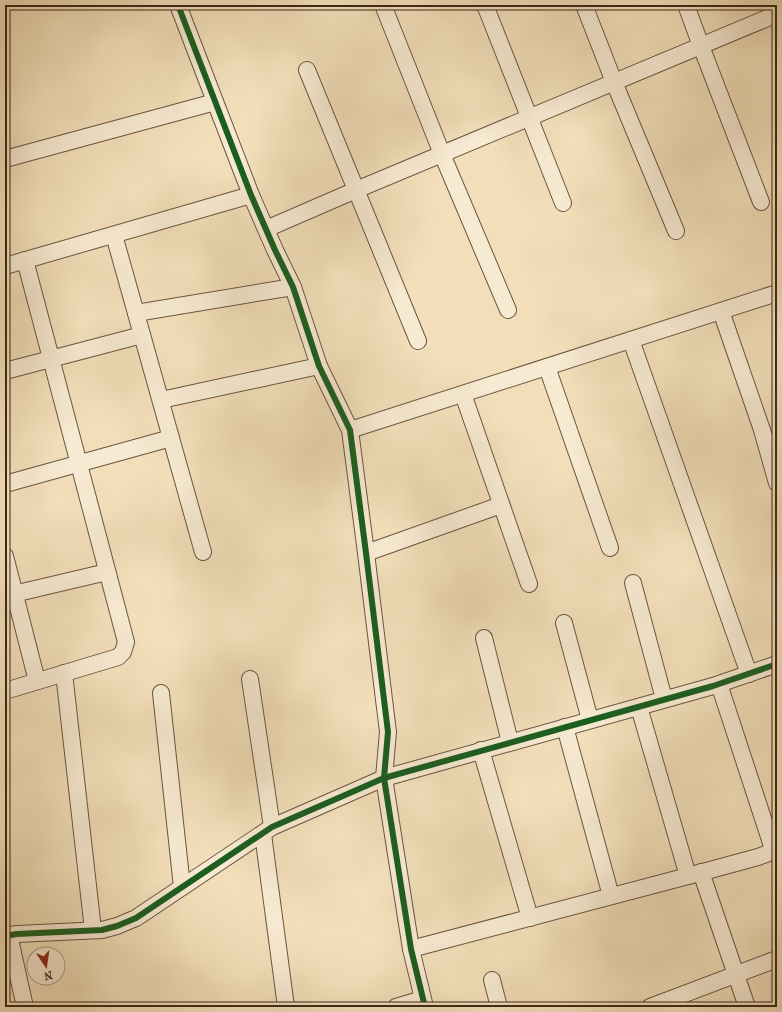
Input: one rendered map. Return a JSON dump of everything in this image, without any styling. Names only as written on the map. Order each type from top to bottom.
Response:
[{"type":"street","points":[[178,5],[251,195],[293,287],[319,366],[350,430],[388,732],[384,778],[412,948],[424,1003],[396,1007]]},
{"type":"street","points":[[383,5],[442,154],[508,310]]},
{"type":"street","points":[[485,5],[563,203]]},
{"type":"street","points":[[584,5],[614,82],[676,231]]},
{"type":"street","points":[[686,5],[761,202]]},
{"type":"street","points":[[266,229],[777,14]]},
{"type":"street","points":[[307,70],[418,341]]},
{"type":"street","points":[[5,159],[215,102]]},
{"type":"street","points":[[5,266],[251,195]]},
{"type":"street","points":[[114,234],[203,552]]},
{"type":"street","points":[[5,691],[118,657],[123,652],[126,642],[25,260]]},
{"type":"street","points":[[136,313],[293,287]]},
{"type":"street","points":[[350,430],[777,293]]},
{"type":"street","points":[[721,311],[760,424],[777,482]]},
{"type":"street","points":[[5,371],[142,334]]},
{"type":"street","points":[[631,340],[749,674]]},
{"type":"street","points":[[160,400],[319,366]]},
{"type":"street","points":[[547,367],[610,548]]},
{"type":"street","points":[[463,394],[529,584]]},
{"type":"street","points":[[5,484],[171,438]]},
{"type":"street","points":[[366,553],[501,505]]},
{"type":"street","points":[[5,556],[10,595],[37,681]]},
{"type":"street","points":[[10,595],[107,572]]},
{"type":"street","points":[[634,583],[664,699]]},
{"type":"street","points":[[564,623],[590,720]]},
{"type":"street","points":[[484,638],[510,742]]},
{"type":"street","points":[[25,1007],[7,935],[102,930],[117,926],[136,918],[268,831],[384,778],[719,684],[777,664]]},
{"type":"street","points":[[64,673],[93,930]]},
{"type":"street","points":[[250,680],[268,831],[286,1007]]},
{"type":"street","points":[[412,948],[530,918],[775,851],[719,684]]},
{"type":"street","points":[[161,693],[182,887]]},
{"type":"street","points":[[639,707],[694,874],[747,1007]]},
{"type":"street","points":[[565,727],[611,896]]},
{"type":"street","points":[[481,750],[530,918]]},
{"type":"street","points":[[650,1007],[777,959]]},
{"type":"street","points":[[492,980],[499,1007]]},
{"type":"cycle path","points":[[178,5],[251,195],[293,287],[319,366],[350,430],[388,732],[384,778],[411,949],[425,1007]]},
{"type":"cycle path","points":[[5,936],[17,934],[102,930],[117,926],[136,918],[272,827],[384,778],[713,686],[777,664]]}]
